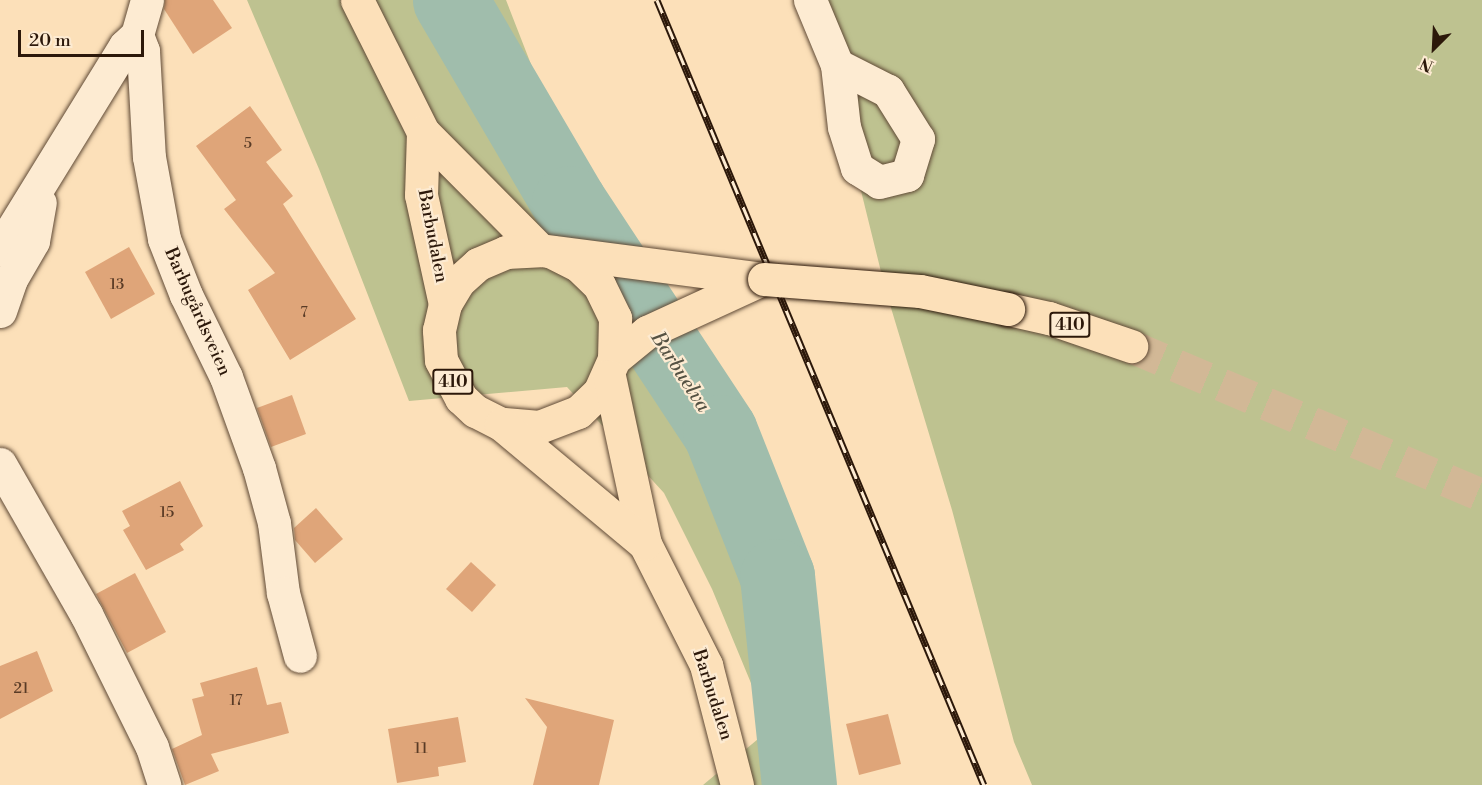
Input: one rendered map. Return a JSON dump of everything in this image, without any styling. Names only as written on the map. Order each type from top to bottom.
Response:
[{"type":"main road","name":"Barbudalen","points":[[357,0],[423,132],[546,251]]},
{"type":"main road","name":"Barbudalen","points":[[423,132],[421,195],[445,303]]},
{"type":"main road","name":"410","points":[[764,279],[647,332],[612,368],[600,391],[578,412],[539,427],[501,424],[475,411],[461,398],[441,360],[439,330],[445,303],[458,282],[478,264],[506,252],[546,251],[764,279],[920,291],[1049,318],[1131,346]]},
{"type":"main road","name":"410","points":[[546,251],[579,266],[599,285],[615,318],[612,368]]},
{"type":"main road","name":"Barbudalen","points":[[612,368],[645,544],[706,665],[737,785]]},
{"type":"main road","name":"Barbudalen","points":[[501,424],[645,544]]},
{"type":"street","points":[[0,249],[43,183],[125,46],[137,35],[147,0]]},
{"type":"street","points":[[810,0],[837,65]]},
{"type":"street","name":"Barbugårdsveien","points":[[137,35],[143,51],[149,157],[164,239],[186,295],[226,377],[259,468],[274,523],[284,593],[300,656]]},
{"type":"street","points":[[0,311],[11,279],[33,241],[43,183]]},
{"type":"street","points":[[0,464],[86,614],[152,747],[164,785]]},
{"type":"green space","points":[[247,0],[506,0],[582,195],[724,402],[803,629],[818,785],[703,785],[770,729],[712,589],[664,493],[567,387],[409,401],[319,169]]},
{"type":"green space","points":[[809,0],[1482,0],[1482,785],[1032,785],[1014,742],[952,510],[885,288],[826,49]]},
{"type":"building","points":[[165,0],[213,0],[232,28],[193,54],[164,9]]},
{"type":"building","points":[[250,106],[282,150],[266,162],[293,196],[283,204],[356,319],[290,360],[248,290],[275,273],[224,209],[236,200],[196,146]]},
{"type":"building","points":[[129,247],[155,294],[111,319],[85,272]]},
{"type":"building","points":[[292,395],[306,434],[271,447],[257,408]]},
{"type":"building","points":[[180,481],[203,526],[180,544],[184,550],[146,570],[123,530],[130,526],[122,511]]},
{"type":"building","points":[[316,508],[343,539],[315,563],[295,540],[294,528]]},
{"type":"building","points":[[471,562],[496,585],[472,612],[446,589]]},
{"type":"building","points":[[135,573],[166,632],[127,653],[96,594]]},
{"type":"building","points":[[37,651],[53,691],[0,719],[0,666]]},
{"type":"building","points":[[257,667],[267,705],[281,702],[289,733],[211,754],[219,771],[185,785],[172,749],[202,735],[192,699],[204,696],[200,683]]},
{"type":"building","points":[[525,698],[614,720],[599,785],[533,785],[547,727]]},
{"type":"building","points":[[888,714],[901,764],[859,775],[846,724]]},
{"type":"building","points":[[458,717],[466,762],[438,767],[439,776],[397,783],[388,729]]},
{"type":"waterway","name":"Barbuelva","points":[[450,0],[569,203],[720,432],[777,576],[799,785]]},
{"type":"tunnel","points":[[1131,346],[1482,495]]},
{"type":"railway","points":[[657,0],[984,785]]}]
